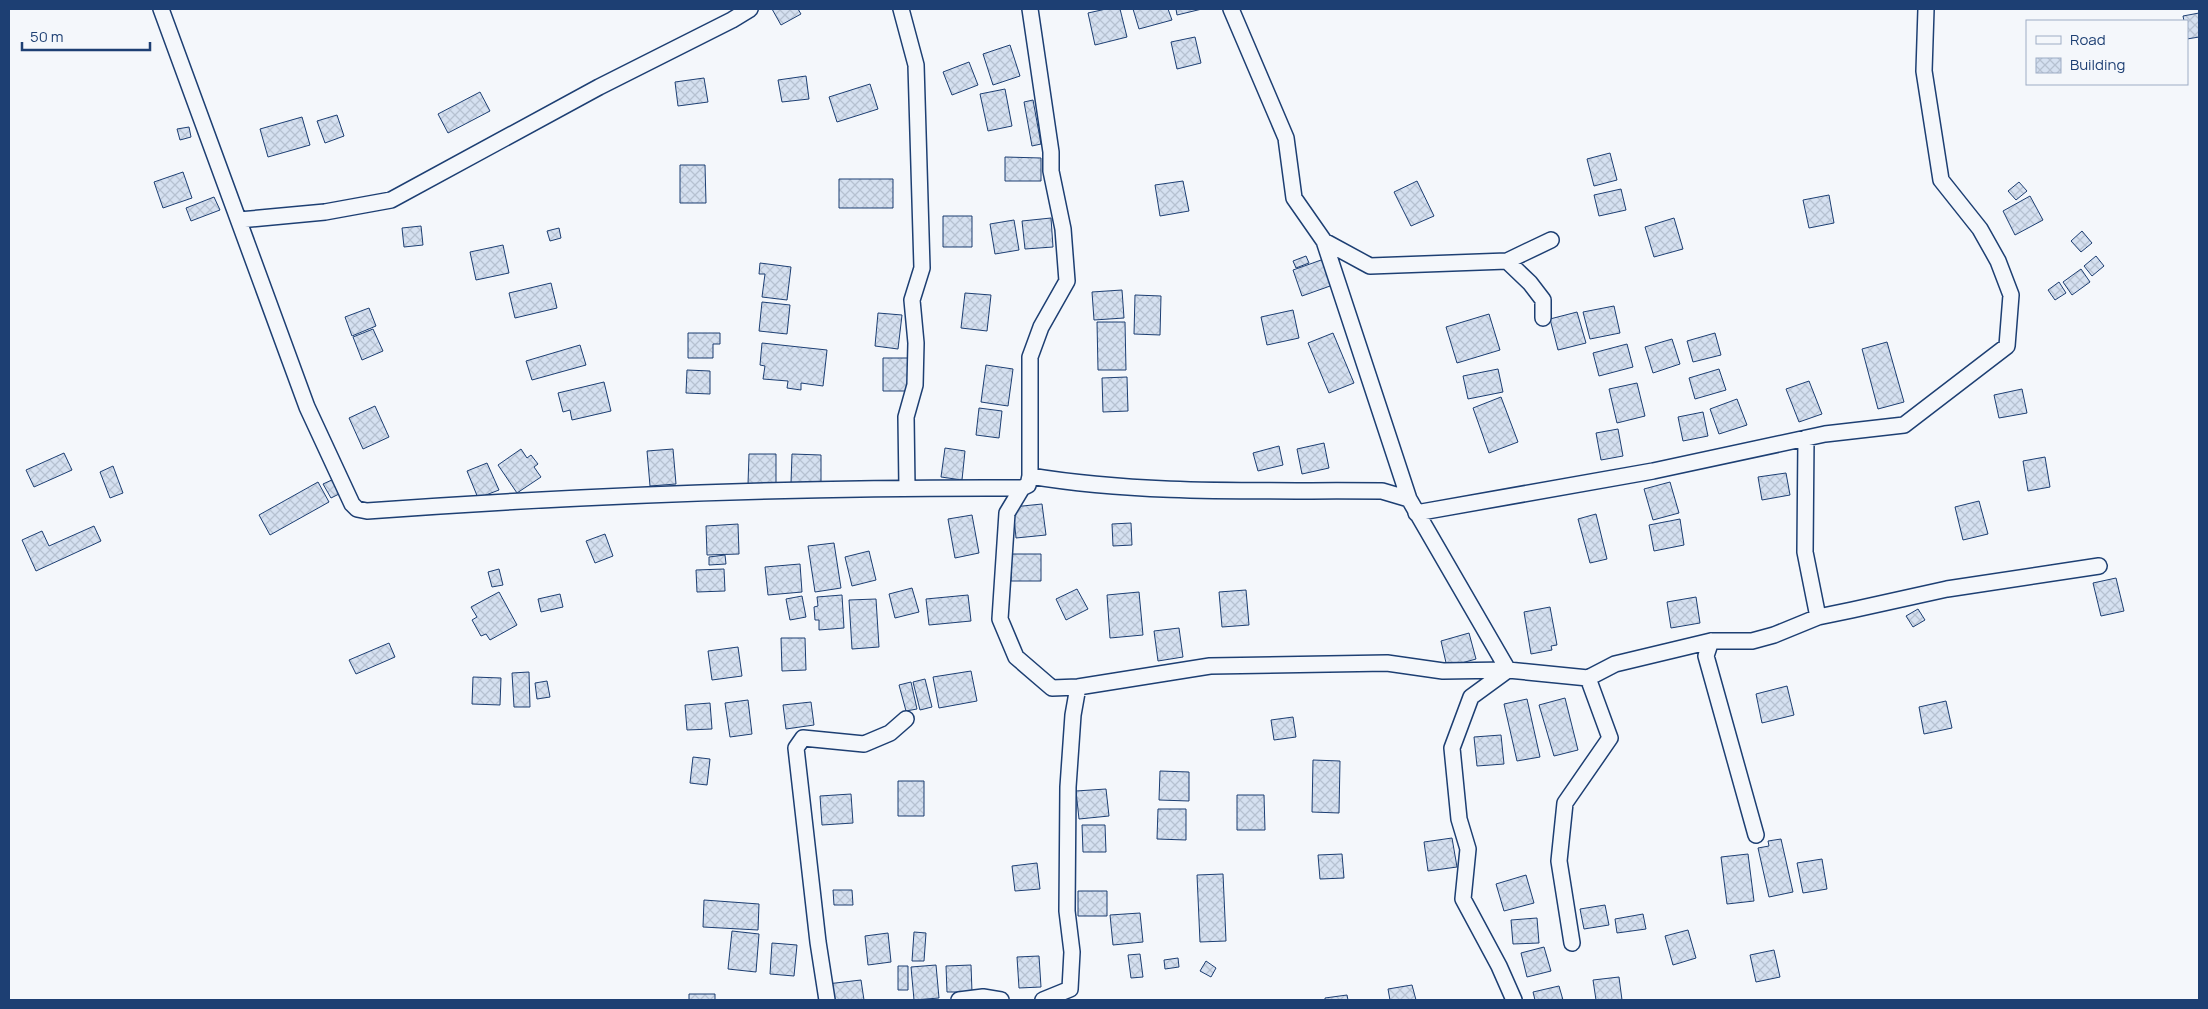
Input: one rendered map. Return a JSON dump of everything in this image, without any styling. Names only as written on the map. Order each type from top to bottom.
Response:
[{"type":"street","points":[[161,9],[307,408],[352,504],[358,509],[367,511],[659,494],[907,488],[1061,481],[1211,490],[1382,491],[1412,506],[1653,471],[1806,438],[1904,425],[2007,346],[2011,295],[2002,269],[1980,229],[1941,180],[1924,72],[1926,9]]},
{"type":"street","points":[[239,220],[325,212],[391,200],[599,87],[732,20],[750,9]]},
{"type":"street","points":[[901,9],[916,65],[922,268],[912,300],[916,343],[915,385],[906,417],[907,488]]},
{"type":"street","points":[[1030,9],[1051,152],[1051,171],[1063,229],[1067,281],[1041,327],[1030,357],[1026,482],[1007,513],[1000,619],[1016,657],[1052,688],[1078,687],[1210,666],[1387,663],[1444,671],[1508,670],[1588,678],[1614,664],[1712,641],[1752,641],[1774,635],[1818,617],[1947,590],[2099,566]]},
{"type":"street","points":[[1231,9],[1286,138],[1294,198],[1324,241],[1412,506],[1508,670]]},
{"type":"street","points":[[1324,241],[1370,266],[1507,260],[1551,240]]},
{"type":"street","points":[[1507,260],[1530,283],[1543,300],[1543,318]]},
{"type":"street","points":[[1806,438],[1805,552],[1818,617]]},
{"type":"street","points":[[1712,641],[1706,656],[1756,835]]},
{"type":"street","points":[[1508,670],[1471,696],[1452,748],[1459,819],[1468,849],[1463,898],[1499,966],[1514,1000]]},
{"type":"street","points":[[1572,943],[1559,861],[1565,803],[1610,738],[1588,678]]},
{"type":"street","points":[[1043,1000],[1070,989],[1072,952],[1068,911],[1068,788],[1073,715],[1078,687]]},
{"type":"street","points":[[827,1000],[818,942],[796,748],[803,738],[864,744],[890,733],[906,719]]},
{"type":"street","points":[[959,1000],[983,997],[1001,1000]]},
{"type":"building","points":[[772,9],[798,9],[801,14],[781,25]]},
{"type":"building","points":[[1106,9],[1120,9],[1127,37],[1095,45],[1088,13]]},
{"type":"building","points":[[1133,9],[1168,9],[1172,20],[1139,29]]},
{"type":"building","points":[[1176,9],[1202,9],[1177,15]]},
{"type":"building","points":[[2199,13],[2199,37],[2188,39],[2188,20],[2184,20],[2183,16]]},
{"type":"building","points":[[1195,37],[1201,63],[1177,69],[1171,42]]},
{"type":"building","points":[[1010,45],[1020,76],[993,85],[983,54]]},
{"type":"building","points":[[969,62],[978,85],[952,95],[943,72]]},
{"type":"building","points":[[806,76],[809,99],[782,102],[778,80]]},
{"type":"building","points":[[704,78],[708,102],[678,106],[675,82]]},
{"type":"building","points":[[870,84],[878,109],[837,122],[829,97]]},
{"type":"building","points":[[1005,89],[1012,126],[988,131],[980,94]]},
{"type":"building","points":[[480,92],[490,111],[448,133],[438,114]]},
{"type":"building","points":[[1033,100],[1041,144],[1032,146],[1024,102]]},
{"type":"building","points":[[337,115],[344,136],[325,143],[317,121]]},
{"type":"building","points":[[302,117],[310,145],[268,157],[260,129]]},
{"type":"building","points":[[189,127],[191,137],[180,140],[177,129]]},
{"type":"building","points":[[1610,153],[1617,180],[1594,186],[1587,159]]},
{"type":"building","points":[[1005,157],[1041,158],[1041,181],[1005,181]]},
{"type":"building","points":[[680,165],[705,165],[706,203],[680,203]]},
{"type":"building","points":[[183,172],[192,198],[163,208],[154,182]]},
{"type":"building","points":[[839,179],[893,179],[893,208],[839,208]]},
{"type":"building","points":[[1183,181],[1189,211],[1160,216],[1155,185]]},
{"type":"building","points":[[1417,181],[1434,216],[1411,226],[1394,192]]},
{"type":"building","points":[[2019,182],[2027,191],[2016,200],[2008,191]]},
{"type":"building","points":[[1621,189],[1626,210],[1599,216],[1594,195]]},
{"type":"building","points":[[1829,195],[1834,223],[1809,228],[1803,200]]},
{"type":"building","points":[[2030,196],[2043,220],[2015,235],[2003,211]]},
{"type":"building","points":[[214,197],[220,210],[191,221],[186,208]]},
{"type":"building","points":[[943,216],[972,216],[972,247],[943,247]]},
{"type":"building","points":[[1051,218],[1053,247],[1025,249],[1022,221]]},
{"type":"building","points":[[1674,218],[1683,249],[1654,257],[1645,227]]},
{"type":"building","points":[[1014,220],[1019,250],[995,254],[990,224]]},
{"type":"building","points":[[421,226],[423,245],[404,247],[402,228]]},
{"type":"building","points":[[559,228],[561,238],[550,241],[547,231]]},
{"type":"building","points":[[2082,231],[2092,243],[2081,252],[2071,241]]},
{"type":"building","points":[[503,245],[509,273],[476,280],[470,252]]},
{"type":"building","points":[[1306,256],[1309,263],[1296,268],[1293,261]]},
{"type":"building","points":[[2096,256],[2104,266],[2092,276],[2084,266]]},
{"type":"building","points":[[1324,259],[1333,285],[1302,296],[1293,270]]},
{"type":"building","points":[[760,263],[791,267],[787,300],[762,297],[765,274],[759,274]]},
{"type":"building","points":[[2081,269],[2090,282],[2072,295],[2063,282]]},
{"type":"building","points":[[2059,282],[2066,293],[2055,300],[2048,290]]},
{"type":"building","points":[[551,283],[557,308],[515,318],[509,293]]},
{"type":"building","points":[[1122,290],[1124,318],[1094,320],[1092,292]]},
{"type":"building","points":[[965,293],[991,295],[987,331],[961,328]]},
{"type":"building","points":[[1135,295],[1161,296],[1160,335],[1134,334]]},
{"type":"building","points":[[762,302],[790,305],[787,334],[759,331]]},
{"type":"building","points":[[1614,306],[1620,333],[1590,339],[1583,312]]},
{"type":"building","points":[[369,308],[376,326],[352,336],[345,317]]},
{"type":"building","points":[[1293,310],[1299,338],[1267,345],[1261,317]]},
{"type":"building","points":[[1577,312],[1586,343],[1558,350],[1550,319]]},
{"type":"building","points":[[878,313],[902,315],[898,349],[875,346]]},
{"type":"building","points":[[1489,314],[1500,350],[1457,363],[1446,327]]},
{"type":"building","points":[[1097,322],[1125,322],[1126,370],[1098,370]]},
{"type":"building","points":[[373,329],[383,351],[362,360],[353,337]]},
{"type":"building","points":[[688,333],[720,333],[720,344],[713,344],[713,358],[688,358]]},
{"type":"building","points":[[1333,333],[1354,383],[1329,393],[1308,343]]},
{"type":"building","points":[[1715,333],[1721,355],[1693,362],[1687,341]]},
{"type":"building","points":[[1672,339],[1680,364],[1653,373],[1645,347]]},
{"type":"building","points":[[1887,342],[1904,402],[1878,409],[1862,349]]},
{"type":"building","points":[[762,343],[827,350],[823,386],[801,383],[801,390],[787,388],[788,381],[763,379],[765,366],[760,365]]},
{"type":"building","points":[[1627,344],[1633,367],[1599,376],[1593,353]]},
{"type":"building","points":[[580,345],[586,365],[532,380],[526,361]]},
{"type":"building","points":[[883,358],[908,358],[908,391],[883,391]]},
{"type":"building","points":[[986,365],[1013,369],[1008,406],[981,402]]},
{"type":"building","points":[[1498,369],[1503,392],[1468,399],[1463,376]]},
{"type":"building","points":[[1719,369],[1726,390],[1695,399],[1689,378]]},
{"type":"building","points":[[687,370],[710,371],[710,394],[686,393]]},
{"type":"building","points":[[1127,377],[1128,411],[1103,412],[1102,378]]},
{"type":"building","points":[[1809,381],[1822,414],[1799,422],[1786,389]]},
{"type":"building","points":[[604,382],[611,411],[572,420],[570,410],[563,412],[558,393]]},
{"type":"building","points":[[1637,383],[1645,416],[1617,423],[1609,389]]},
{"type":"building","points":[[2022,389],[2027,413],[1999,418],[1994,395]]},
{"type":"building","points":[[1501,397],[1518,442],[1489,453],[1473,408]]},
{"type":"building","points":[[1737,399],[1747,425],[1719,434],[1710,409]]},
{"type":"building","points":[[375,406],[389,437],[363,449],[349,418]]},
{"type":"building","points":[[979,408],[1002,411],[999,438],[976,435]]},
{"type":"building","points":[[1703,412],[1708,436],[1683,441],[1678,417]]},
{"type":"building","points":[[1618,429],[1623,456],[1601,460],[1596,433]]},
{"type":"building","points":[[1324,443],[1329,468],[1302,474],[1297,449]]},
{"type":"building","points":[[1279,446],[1283,465],[1258,471],[1253,453]]},
{"type":"building","points":[[945,448],[965,451],[962,480],[941,477]]},
{"type":"building","points":[[521,449],[527,458],[531,455],[538,464],[534,467],[541,477],[517,493],[498,465]]},
{"type":"building","points":[[673,449],[676,484],[650,486],[647,451]]},
{"type":"building","points":[[64,453],[72,470],[34,487],[26,470]]},
{"type":"building","points":[[749,454],[776,454],[776,485],[748,484]]},
{"type":"building","points":[[792,454],[821,455],[821,484],[791,483]]},
{"type":"building","points":[[2045,457],[2050,487],[2028,491],[2023,461]]},
{"type":"building","points":[[487,463],[499,490],[478,498],[467,471]]},
{"type":"building","points":[[113,466],[123,493],[110,498],[100,472]]},
{"type":"building","points":[[1786,473],[1790,495],[1762,500],[1758,477]]},
{"type":"building","points":[[334,479],[341,493],[331,498],[323,484]]},
{"type":"building","points":[[318,482],[329,502],[270,535],[259,515]]},
{"type":"building","points":[[1670,482],[1679,513],[1653,520],[1644,489]]},
{"type":"building","points":[[1979,501],[1988,534],[1963,540],[1955,507]]},
{"type":"building","points":[[1042,504],[1046,535],[1016,538],[1013,507]]},
{"type":"building","points":[[1596,514],[1607,559],[1590,563],[1578,519]]},
{"type":"building","points":[[972,515],[979,553],[955,558],[948,519]]},
{"type":"building","points":[[1680,519],[1684,545],[1654,551],[1649,525]]},
{"type":"building","points":[[1131,523],[1132,545],[1113,546],[1112,524]]},
{"type":"building","points":[[738,524],[739,554],[707,555],[706,526]]},
{"type":"building","points":[[94,526],[101,541],[36,571],[22,540],[42,531],[49,546]]},
{"type":"building","points":[[605,534],[613,556],[595,563],[586,541]]},
{"type":"building","points":[[834,543],[841,588],[815,592],[808,546]]},
{"type":"building","points":[[869,551],[876,580],[852,586],[845,557]]},
{"type":"building","points":[[1011,554],[1041,554],[1041,581],[1011,581]]},
{"type":"building","points":[[725,555],[726,564],[709,565],[709,557]]},
{"type":"building","points":[[800,564],[802,592],[768,595],[765,567]]},
{"type":"building","points":[[499,569],[503,585],[492,587],[488,572]]},
{"type":"building","points":[[724,569],[725,591],[697,592],[696,570]]},
{"type":"building","points":[[2116,578],[2124,611],[2101,616],[2093,583]]},
{"type":"building","points":[[912,588],[919,612],[895,618],[889,594]]},
{"type":"building","points":[[1077,589],[1088,609],[1066,620],[1056,599]]},
{"type":"building","points":[[1246,590],[1249,625],[1222,627],[1219,592]]},
{"type":"building","points":[[499,592],[517,625],[490,640],[486,634],[481,636],[472,620],[477,617],[471,607]]},
{"type":"building","points":[[1139,592],[1143,635],[1110,638],[1107,595]]},
{"type":"building","points":[[560,594],[563,607],[541,612],[538,599]]},
{"type":"building","points":[[842,595],[844,628],[819,630],[819,620],[815,620],[814,607],[818,606],[817,597]]},
{"type":"building","points":[[968,595],[971,621],[929,625],[926,599]]},
{"type":"building","points":[[802,596],[806,617],[790,620],[786,599]]},
{"type":"building","points":[[1696,597],[1700,623],[1671,628],[1667,602]]},
{"type":"building","points":[[876,599],[879,647],[852,649],[849,600]]},
{"type":"building","points":[[1550,607],[1557,645],[1551,646],[1552,650],[1531,654],[1524,612]]},
{"type":"building","points":[[1918,609],[1925,620],[1913,627],[1906,616]]},
{"type":"building","points":[[1179,628],[1183,657],[1158,661],[1154,631]]},
{"type":"building","points":[[1469,633],[1476,659],[1447,667],[1441,641]]},
{"type":"building","points":[[781,638],[805,638],[806,670],[782,671]]},
{"type":"building","points":[[389,643],[395,657],[356,674],[349,660]]},
{"type":"building","points":[[738,647],[742,676],[712,680],[708,651]]},
{"type":"building","points":[[971,671],[977,701],[939,708],[933,677]]},
{"type":"building","points":[[529,672],[530,707],[514,707],[512,673]]},
{"type":"building","points":[[473,677],[501,678],[500,705],[472,704]]},
{"type":"building","points":[[925,679],[932,707],[920,710],[913,682]]},
{"type":"building","points":[[547,681],[550,697],[537,699],[535,683]]},
{"type":"building","points":[[911,682],[917,709],[906,711],[899,685]]},
{"type":"building","points":[[1787,686],[1794,715],[1762,723],[1756,694]]},
{"type":"building","points":[[1565,698],[1578,750],[1554,756],[1539,705]]},
{"type":"building","points":[[1527,699],[1540,757],[1517,761],[1504,704]]},
{"type":"building","points":[[748,700],[752,734],[730,737],[725,703]]},
{"type":"building","points":[[1946,701],[1952,728],[1924,734],[1919,707]]},
{"type":"building","points":[[811,702],[814,725],[786,729],[783,705]]},
{"type":"building","points":[[710,703],[712,729],[687,730],[685,705]]},
{"type":"building","points":[[1293,717],[1296,737],[1274,740],[1271,720]]},
{"type":"building","points":[[1501,735],[1504,764],[1477,766],[1474,737]]},
{"type":"building","points":[[693,757],[710,759],[707,785],[690,783]]},
{"type":"building","points":[[1313,760],[1340,761],[1339,813],[1312,812]]},
{"type":"building","points":[[1160,771],[1189,772],[1189,801],[1159,800]]},
{"type":"building","points":[[898,781],[924,781],[924,816],[898,816]]},
{"type":"building","points":[[1106,789],[1109,816],[1079,819],[1076,791]]},
{"type":"building","points":[[851,794],[853,823],[822,825],[820,796]]},
{"type":"building","points":[[1237,795],[1264,795],[1265,830],[1237,830]]},
{"type":"building","points":[[1158,809],[1186,809],[1186,840],[1157,839]]},
{"type":"building","points":[[1082,825],[1105,825],[1106,852],[1083,852]]},
{"type":"building","points":[[1452,838],[1457,867],[1428,871],[1424,842]]},
{"type":"building","points":[[1781,839],[1793,892],[1769,897],[1758,848],[1769,846],[1768,841]]},
{"type":"building","points":[[1342,854],[1344,878],[1320,879],[1318,855]]},
{"type":"building","points":[[1748,854],[1754,901],[1727,904],[1721,857]]},
{"type":"building","points":[[1822,859],[1827,889],[1803,893],[1797,863]]},
{"type":"building","points":[[1037,863],[1040,889],[1015,891],[1012,866]]},
{"type":"building","points":[[1223,874],[1226,941],[1200,942],[1197,875]]},
{"type":"building","points":[[1526,875],[1534,903],[1504,911],[1496,884]]},
{"type":"building","points":[[833,890],[852,890],[853,905],[834,905]]},
{"type":"building","points":[[1078,891],[1107,891],[1107,916],[1078,916]]},
{"type":"building","points":[[704,900],[759,904],[758,930],[703,927]]},
{"type":"building","points":[[1605,905],[1609,925],[1584,929],[1580,909]]},
{"type":"building","points":[[1140,913],[1143,942],[1113,945],[1110,915]]},
{"type":"building","points":[[1643,914],[1646,929],[1617,933],[1615,919]]},
{"type":"building","points":[[1537,918],[1539,943],[1513,944],[1511,920]]},
{"type":"building","points":[[1688,930],[1696,958],[1673,965],[1665,936]]},
{"type":"building","points":[[732,931],[759,934],[756,972],[728,969]]},
{"type":"building","points":[[914,932],[926,933],[924,961],[912,961]]},
{"type":"building","points":[[888,933],[891,962],[868,965],[865,936]]},
{"type":"building","points":[[772,943],[797,945],[794,976],[770,974]]},
{"type":"building","points":[[1544,947],[1551,971],[1527,977],[1521,953]]},
{"type":"building","points":[[1774,950],[1780,977],[1756,982],[1750,955]]},
{"type":"building","points":[[1140,954],[1143,977],[1131,978],[1128,955]]},
{"type":"building","points":[[1039,956],[1041,987],[1019,988],[1017,957]]},
{"type":"building","points":[[1178,958],[1179,967],[1165,969],[1164,960]]},
{"type":"building","points":[[1206,961],[1216,968],[1211,977],[1200,971]]},
{"type":"building","points":[[936,965],[939,998],[914,1000],[911,967]]},
{"type":"building","points":[[971,965],[972,992],[947,992],[946,966]]},
{"type":"building","points":[[898,966],[908,966],[908,990],[898,990]]},
{"type":"building","points":[[1619,977],[1622,1000],[1596,1000],[1593,980]]},
{"type":"building","points":[[861,980],[864,1000],[829,1000],[827,984]]},
{"type":"building","points":[[1412,985],[1416,1000],[1390,1000],[1388,989]]},
{"type":"building","points":[[1559,986],[1563,1000],[1535,1000],[1533,992]]},
{"type":"building","points":[[689,994],[715,994],[715,1000],[689,1000]]},
{"type":"building","points":[[1347,995],[1348,1000],[1325,1000],[1325,998]]}]
